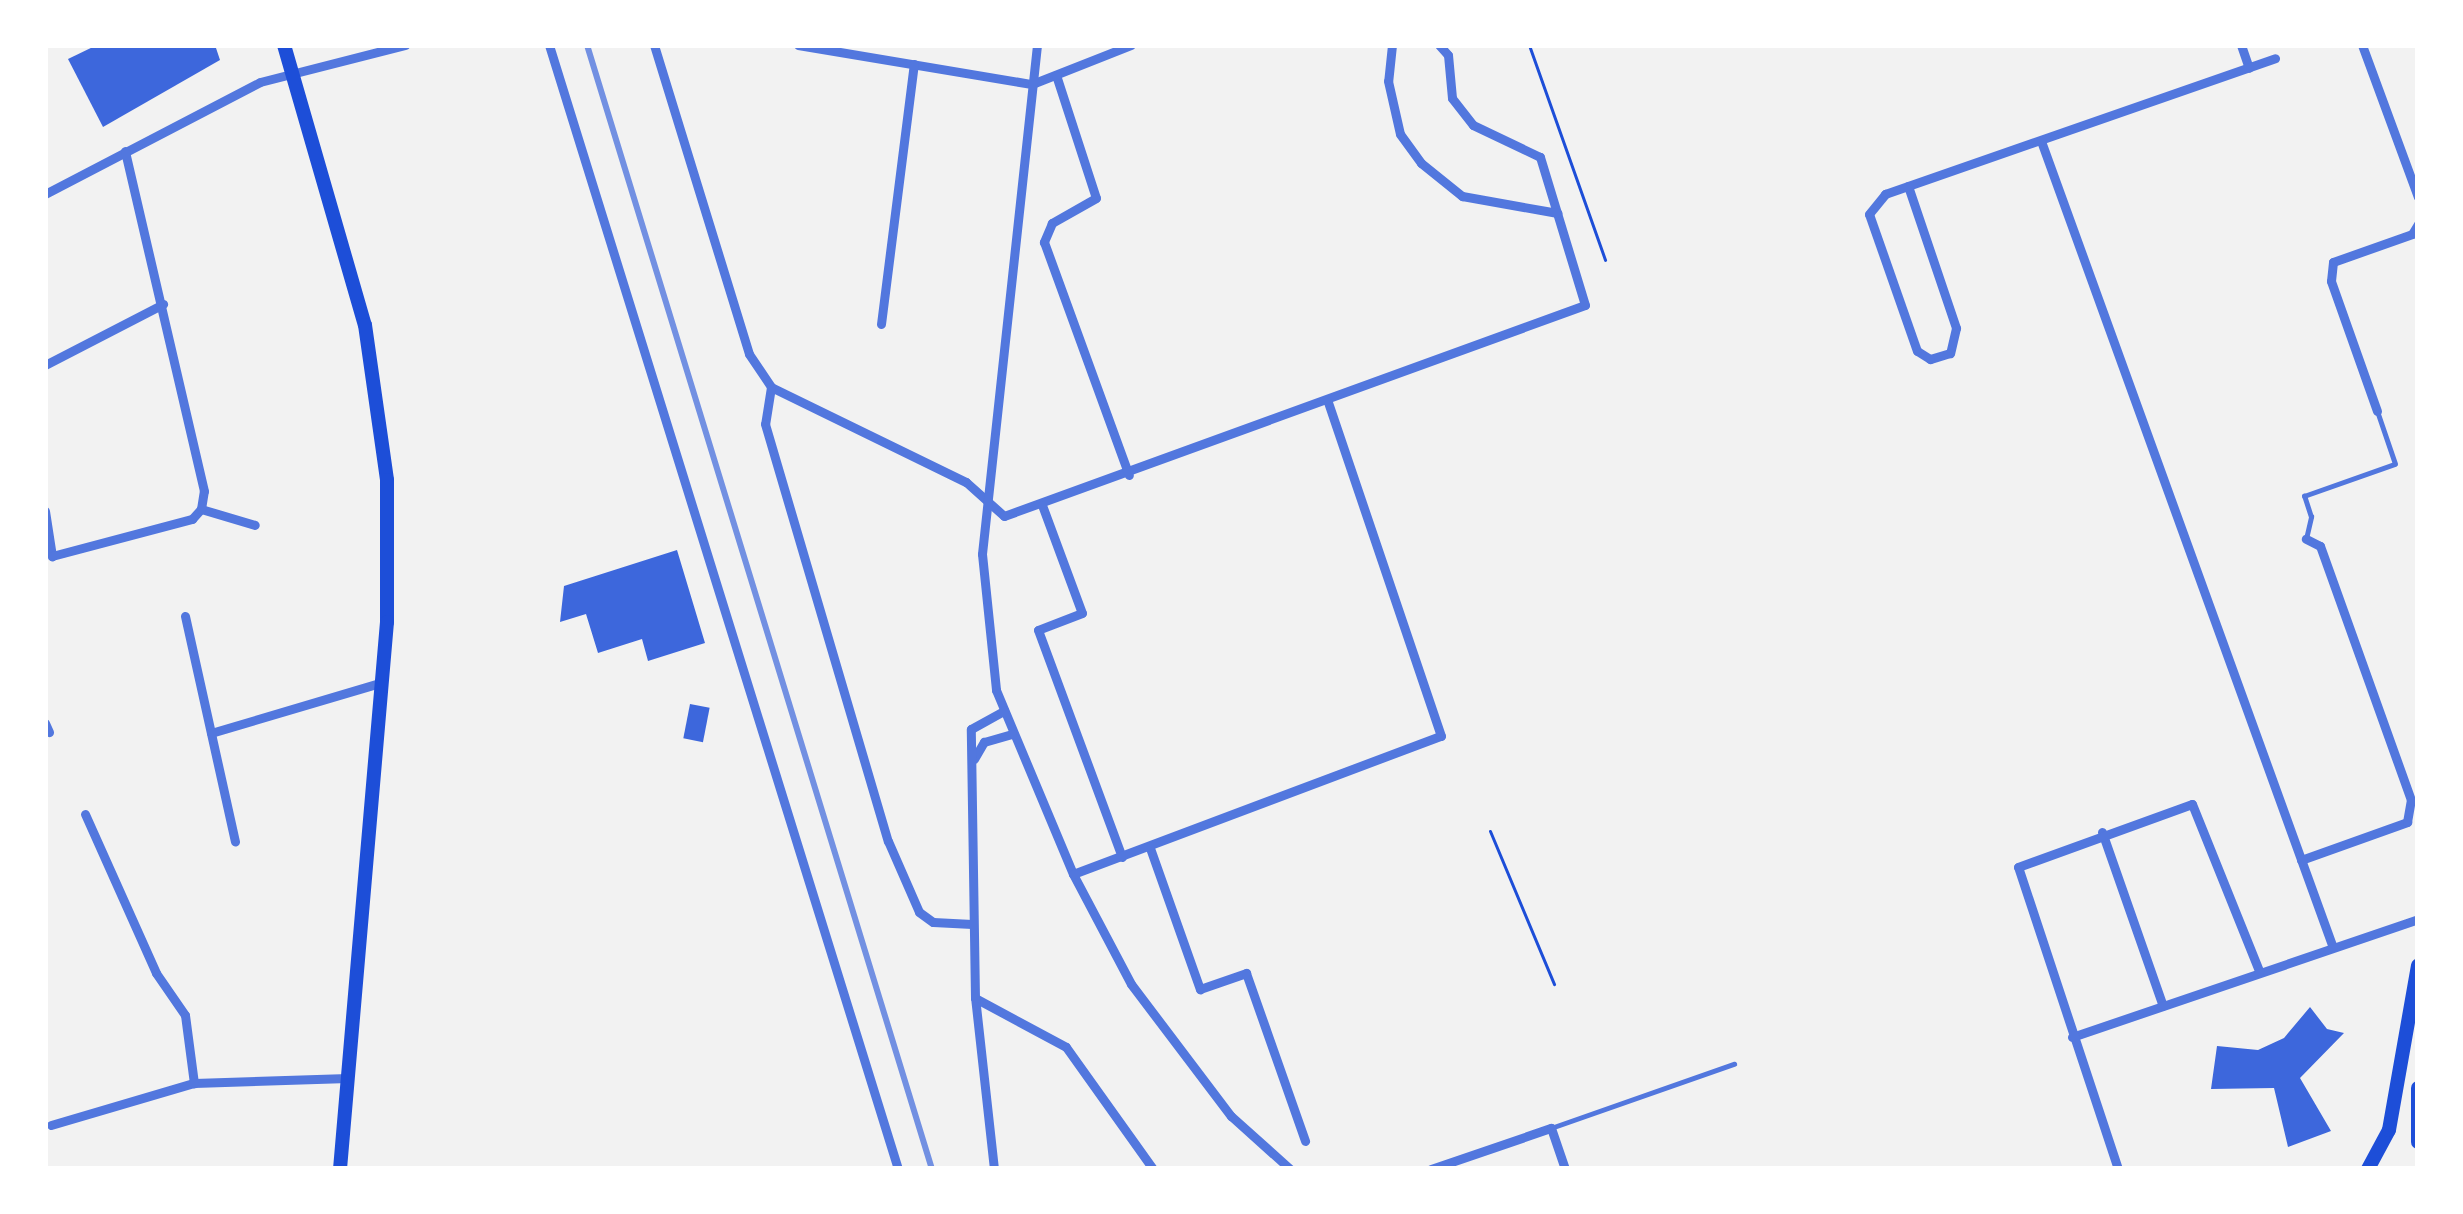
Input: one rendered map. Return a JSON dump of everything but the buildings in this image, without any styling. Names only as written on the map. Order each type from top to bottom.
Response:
[{"type":"main road","points":[[284,45],[350,262],[383,426],[383,682],[340,1169]]},
{"type":"main road","points":[[2368,1169],[2389,1130],[2418,966]]},
{"type":"main road","points":[[2418,1088],[2418,1142]]},
{"type":"street","points":[[45,194],[260,82],[405,45]]},
{"type":"street","points":[[549,45],[898,1169]]},
{"type":"street","points":[[654,45],[749,354],[771,388],[966,482],[1004,516],[1130,475],[1585,305],[1540,157],[1473,125],[1452,98],[1448,55],[1439,45]]},
{"type":"street","points":[[798,45],[1033,84],[1131,45]]},
{"type":"street","points":[[1037,45],[982,554],[986,644],[1012,734],[1073,874],[1174,1047],[1231,1116],[1290,1169]]},
{"type":"street","points":[[1392,45],[1388,81],[1400,134],[1421,163],[1462,196],[1557,213]]},
{"type":"street","points":[[2241,45],[2249,68]]},
{"type":"street","points":[[2362,45],[2418,196]]},
{"type":"street","points":[[1908,186],[1956,328],[1950,353],[1930,359],[1917,351],[1869,214],[1885,194],[1908,186],[2041,142],[2276,58]]},
{"type":"street","points":[[881,324],[914,64]]},
{"type":"street","points":[[1056,75],[1096,198],[1052,223],[1043,242],[1130,475]]},
{"type":"street","points":[[2041,142],[2332,945]]},
{"type":"street","points":[[52,556],[192,519],[201,508],[163,304],[125,151]]},
{"type":"street","points":[[2377,411],[2331,280],[2333,262],[2412,234],[2418,224]]},
{"type":"street","points":[[45,365],[163,304]]},
{"type":"street","points":[[771,388],[765,424],[888,841],[919,912],[933,922],[972,924]]},
{"type":"street","points":[[1073,874],[1441,736],[1328,403]]},
{"type":"street","points":[[1042,505],[1082,613],[1037,630],[1122,857]]},
{"type":"street","points":[[201,508],[255,525]]},
{"type":"street","points":[[45,511],[52,556],[45,573]]},
{"type":"street","points":[[2301,860],[2407,822],[2411,800],[2320,546],[2306,539]]},
{"type":"street","points":[[185,616],[235,842]]},
{"type":"street","points":[[211,733],[383,682]]},
{"type":"street","points":[[994,1169],[975,998],[972,764],[975,722],[1004,711]]},
{"type":"street","points":[[972,764],[984,742],[1012,734]]},
{"type":"street","points":[[2118,1169],[2018,866],[2102,832],[2192,804],[2259,971]]},
{"type":"street","points":[[85,814],[156,973],[184,1015],[194,1083]]},
{"type":"street","points":[[2102,832],[2163,1006]]},
{"type":"street","points":[[1150,848],[1200,989],[1246,973],[1305,1141]]},
{"type":"street","points":[[2072,1037],[2415,916]]},
{"type":"street","points":[[975,998],[1066,1047],[1153,1169]]},
{"type":"street","points":[[51,1125],[194,1083],[348,1078]]},
{"type":"street","points":[[1431,1169],[1550,1128],[1565,1169]]},
{"type":"lane","points":[[2306,539],[2311,517],[2304,496],[2395,464],[2377,411]]},
{"type":"lane","points":[[1550,1128],[1734,1064]]},
{"type":"path","points":[[1528,45],[1604,260]]},
{"type":"path","points":[[1490,831],[1554,984]]},
{"type":"railway","points":[[587,45],[932,1169]]}]
